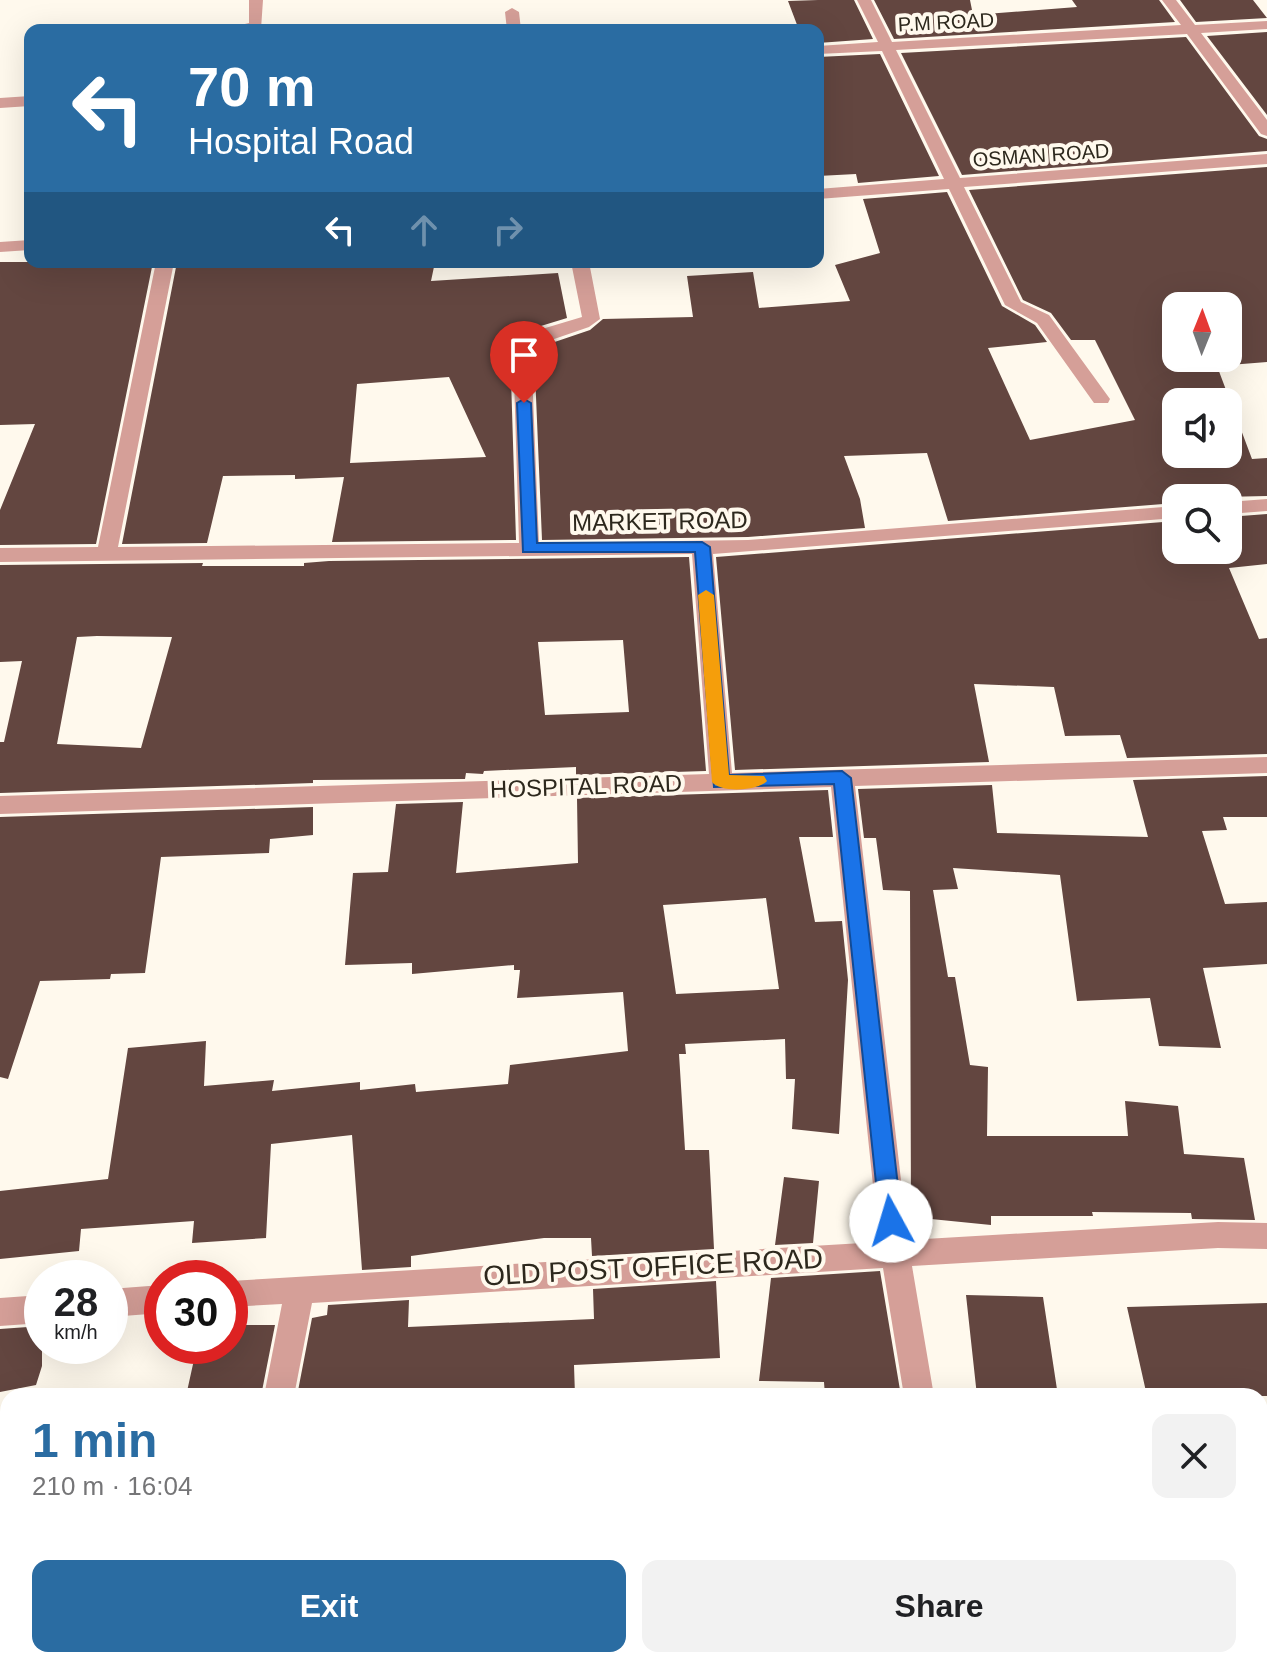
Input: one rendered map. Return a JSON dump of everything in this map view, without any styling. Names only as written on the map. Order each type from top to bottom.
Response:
[{"type":"street","points":[[256,0],[256,24]]},
{"type":"street","points":[[864,0],[1014,305],[1043,319],[1101,399]]},
{"type":"street","points":[[1169,0],[1267,131]]},
{"type":"street","points":[[512,12],[513,24]]},
{"type":"street","name":"P.M ROAD","points":[[824,50],[1267,25]]},
{"type":"street","points":[[0,103],[24,101]]},
{"type":"street","name":"OSMAN ROAD","points":[[824,194],[1267,159]]},
{"type":"street","points":[[0,247],[24,245]]},
{"type":"street","points":[[107,552],[164,268]]},
{"type":"street","points":[[529,548],[522,345],[533,335],[575,329],[591,319],[581,268]]},
{"type":"street","points":[[1242,507],[1267,505]]},
{"type":"street","name":"MARKET ROAD","points":[[0,555],[748,547],[1162,513]]},
{"type":"street","points":[[702,547],[721,782]]},
{"type":"street","name":"HOSPITAL ROAD","points":[[0,805],[1267,765]]},
{"type":"street","points":[[842,778],[895,1253],[918,1388]]},
{"type":"street","name":"OLD POST OFFICE ROAD","points":[[248,1292],[1218,1235],[1267,1236]]},
{"type":"street","points":[[281,1388],[300,1288]]},
{"type":"street","points":[[0,1312],[24,1310]]},
{"type":"building","points":[[854,0],[873,39],[824,43],[824,24],[797,24],[788,1]]},
{"type":"building","points":[[874,0],[970,0],[973,15],[1077,7],[1072,0],[1159,0],[1175,22],[894,39]]},
{"type":"building","points":[[1180,0],[1253,0],[1267,18],[1196,22]]},
{"type":"building","points":[[1267,32],[1267,115],[1207,36]]},
{"type":"building","points":[[1186,37],[1259,136],[1267,139],[1267,151],[962,175],[901,53]]},
{"type":"building","points":[[880,54],[939,176],[858,183],[856,174],[824,176],[824,57]]},
{"type":"building","points":[[1267,167],[1267,362],[1242,364],[1242,292],[1162,292],[1162,372],[1219,372],[1225,388],[1162,388],[1162,468],[1242,468],[1242,432],[1252,459],[1267,458],[1267,496],[1242,497],[1242,484],[1162,484],[1162,504],[948,521],[927,453],[844,456],[860,499],[865,528],[748,537],[542,540],[534,349],[590,330],[603,319],[693,317],[687,276],[753,272],[759,308],[850,301],[835,265],[880,253],[863,199],[947,192],[1002,306],[1035,325],[1047,342],[988,348],[1030,440],[1135,420],[1095,340],[1071,340],[1051,313],[1023,300],[969,190]]},
{"type":"building","points":[[0,262],[24,262],[24,268],[152,268],[96,544],[0,545],[0,510],[35,424],[0,425]]},
{"type":"building","points":[[176,268],[434,268],[431,281],[558,273],[567,318],[531,329],[510,345],[516,540],[332,542],[344,477],[295,479],[295,475],[223,476],[207,543],[122,544]],"holes":[[[449,377],[486,457],[350,463],[357,384]]]},
{"type":"building","points":[[1267,514],[1267,564],[1229,568],[1259,639],[1267,638],[1267,754],[1127,758],[1120,735],[1065,736],[1054,687],[974,684],[989,762],[735,770],[716,557],[1162,522],[1162,564],[1242,564],[1242,516]]},
{"type":"building","points":[[689,557],[706,771],[576,775],[576,767],[484,771],[483,774],[466,773],[465,779],[313,780],[313,783],[0,793],[0,742],[4,742],[22,661],[0,662],[0,565],[203,563],[202,566],[304,566],[304,563]],"holes":[[[77,637],[172,637],[141,748],[57,744]],[[623,640],[629,712],[545,715],[538,642]]]},
{"type":"building","points":[[1267,776],[1267,817],[1223,817],[1227,830],[1202,831],[1225,904],[1267,902],[1267,964],[1203,968],[1221,1048],[1159,1046],[1150,998],[1077,1001],[1060,875],[953,868],[958,889],[933,890],[948,977],[955,977],[970,1065],[988,1067],[987,1136],[1128,1136],[1125,1101],[1178,1106],[1184,1154],[1244,1158],[1255,1220],[1192,1219],[1191,1213],[1092,1212],[1093,1216],[991,1216],[991,1225],[911,1217],[910,891],[883,890],[876,838],[864,838],[858,789],[992,785],[997,833],[1148,837],[1133,780]]},
{"type":"building","points":[[828,790],[833,837],[799,837],[815,922],[842,921],[848,980],[839,1134],[792,1129],[795,1079],[786,1079],[785,1039],[685,1044],[686,1054],[679,1054],[685,1150],[709,1150],[714,1249],[592,1256],[591,1238],[544,1238],[411,1256],[411,1267],[362,1270],[352,1135],[271,1144],[266,1238],[192,1243],[194,1221],[81,1229],[79,1251],[0,1259],[0,1191],[108,1179],[128,1048],[206,1041],[204,1086],[274,1080],[272,1091],[360,1082],[360,1090],[415,1084],[416,1092],[508,1084],[510,1065],[628,1051],[623,992],[517,998],[520,970],[514,970],[514,965],[412,974],[412,963],[345,965],[353,873],[388,872],[396,804],[463,802],[456,873],[578,863],[577,798]],"holes":[[[766,898],[779,989],[676,994],[663,905]]]},
{"type":"building","points":[[313,807],[313,835],[270,839],[269,853],[161,857],[145,973],[111,974],[110,979],[40,981],[8,1079],[0,1077],[0,817]]},
{"type":"building","points":[[784,1177],[819,1181],[813,1243],[775,1245]]},
{"type":"building","points":[[880,1271],[900,1388],[824,1388],[824,1382],[759,1381],[771,1278]]},
{"type":"building","points":[[716,1281],[720,1358],[574,1365],[575,1388],[299,1388],[312,1318],[327,1315],[328,1305],[409,1300],[408,1327],[594,1319],[593,1289]]},
{"type":"building","points":[[966,1295],[1043,1297],[1057,1388],[976,1388]]},
{"type":"building","points":[[1267,1303],[1267,1388],[1145,1388],[1127,1307]]},
{"type":"building","points":[[248,1325],[275,1325],[263,1388],[188,1388],[193,1364],[248,1364]]},
{"type":"building","points":[[24,1327],[24,1364],[42,1364],[36,1385],[0,1388],[0,1329]]},
{"type":"slow traffic","points":[[706,595],[721,782],[758,781]]},
{"type":"route","points":[[524,403],[529,548],[702,547],[721,782],[842,778],[891,1221]]}]
